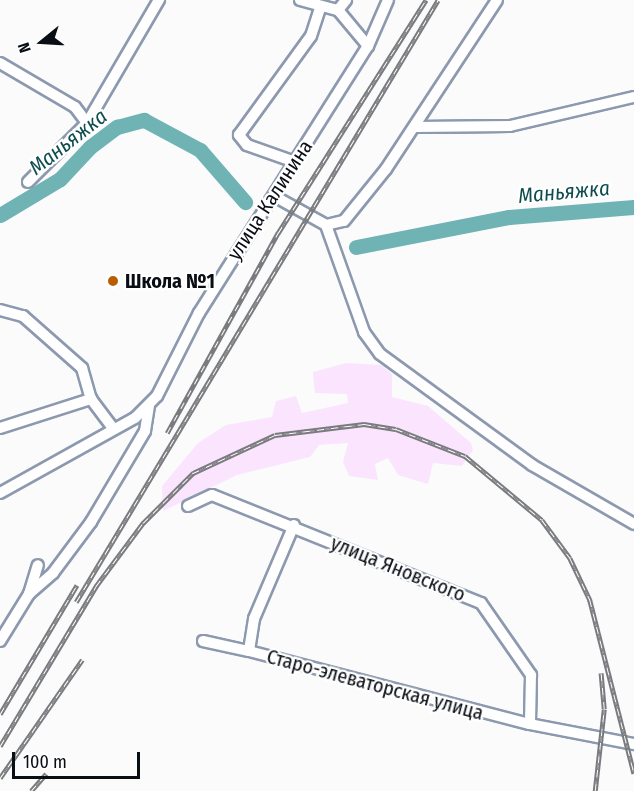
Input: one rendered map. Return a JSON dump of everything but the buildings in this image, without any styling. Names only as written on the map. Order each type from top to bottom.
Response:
[{"type":"street","points":[[28,182],[87,123],[159,0]]},
{"type":"street","points":[[300,0],[320,9],[338,10],[368,46]]},
{"type":"street","points":[[338,10],[346,0]]},
{"type":"street","name":"улица Калинина","points":[[0,493],[148,406],[205,303],[368,46],[388,0]]},
{"type":"street","points":[[326,225],[344,221],[365,198],[415,127],[497,0]]},
{"type":"street","points":[[295,162],[247,145],[239,135],[311,36],[320,9]]},
{"type":"street","points":[[0,63],[75,107],[87,123]]},
{"type":"street","points":[[415,127],[510,126],[634,97]]},
{"type":"street","points":[[274,196],[326,225],[364,332],[380,354],[523,459],[634,524]]},
{"type":"street","points":[[0,310],[23,316],[82,368],[92,399],[113,428]]},
{"type":"street","points":[[0,428],[92,399]]},
{"type":"street","points":[[29,594],[53,573],[91,522],[145,431],[148,406]]},
{"type":"street","name":"улица Яновского","points":[[188,506],[212,495],[294,525],[481,603],[531,675],[530,724]]},
{"type":"street","name":"Старо-элеваторская улица","points":[[294,525],[254,619],[249,651],[530,724],[634,744]]},
{"type":"street","points":[[0,641],[29,594],[38,565]]},
{"type":"street","points":[[203,641],[249,651]]},
{"type":"shaded area","points":[[346,363],[381,365],[392,374],[392,397],[428,406],[471,443],[473,450],[462,466],[433,463],[428,484],[398,475],[388,458],[375,464],[378,480],[349,476],[343,462],[348,443],[319,445],[310,457],[237,475],[163,511],[162,486],[198,443],[226,425],[272,417],[276,401],[296,396],[302,413],[348,403],[347,394],[315,393],[313,372]]},
{"type":"waterway","name":"Маньяжка","points":[[0,215],[60,179],[90,147],[117,127],[144,120],[200,150],[245,202]]},
{"type":"waterway","name":"Маньяжка","points":[[356,247],[509,217],[634,207]]},
{"type":"railway","points":[[167,433],[278,233],[426,0]]},
{"type":"railway","points":[[76,602],[438,0]]},
{"type":"railway","points":[[0,746],[96,586],[143,523],[193,473],[275,435],[364,424],[396,429],[465,456],[542,520],[570,558],[590,600],[634,773]]},
{"type":"railway","points":[[0,714],[77,585]]},
{"type":"railway","points":[[0,778],[82,660]]},
{"type":"railway","points":[[595,791],[604,709],[601,673]]},
{"type":"railway","points":[[31,791],[46,774]]},
{"type":"place","name":"Школа №1","points":[[113,281]]}]
